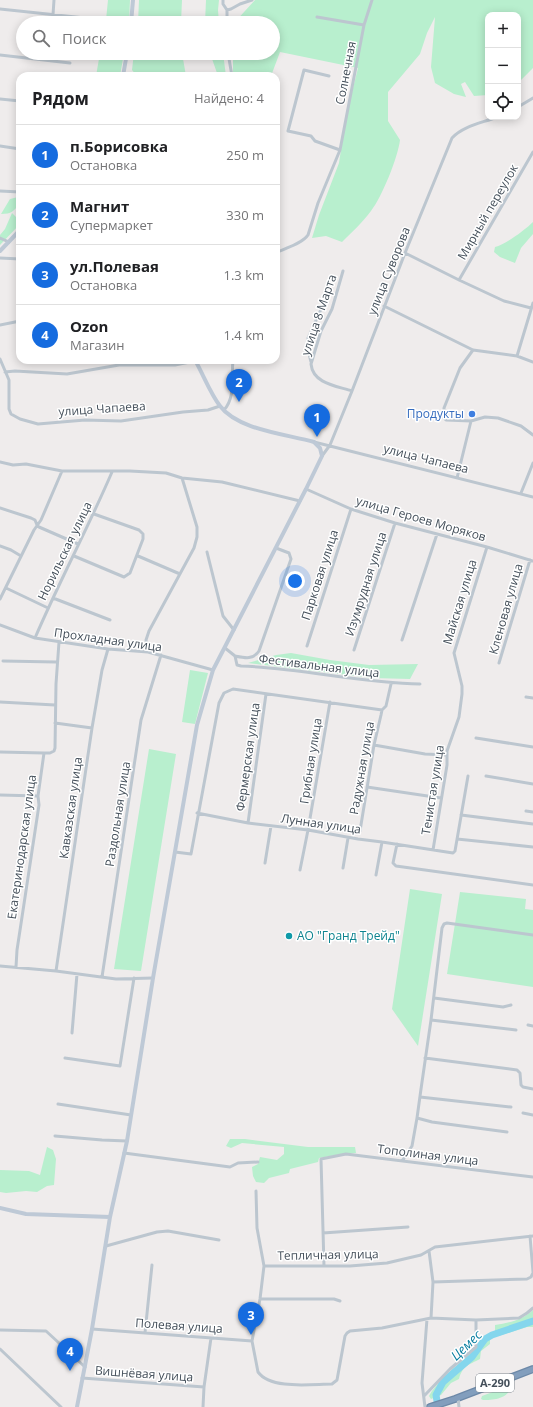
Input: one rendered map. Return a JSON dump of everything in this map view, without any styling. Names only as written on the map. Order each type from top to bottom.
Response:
[{"type":"highway","name":"А-290","points":[[431,1407],[533,1369]]},
{"type":"main road","points":[[132,16],[133,0]]},
{"type":"main road","points":[[123,72],[125,60]]},
{"type":"main road","points":[[0,251],[16,234]]},
{"type":"main road","name":"улица Чапаева","points":[[197,364],[220,406],[241,422],[254,427],[314,442]]},
{"type":"main road","points":[[77,1407],[92,1329],[110,1217],[127,1141],[153,978],[197,725],[213,670],[322,456],[320,448],[314,442]]},
{"type":"main road","points":[[0,1208],[26,1214],[110,1217]]},
{"type":"street","points":[[53,15],[54,0]]},
{"type":"street","points":[[223,0],[223,4],[227,10],[227,16]]},
{"type":"street","points":[[227,10],[252,0]]},
{"type":"street","name":"Солнечная","points":[[280,251],[306,239],[318,203],[340,150],[364,25],[372,0]]},
{"type":"street","points":[[0,9],[63,16]]},
{"type":"street","points":[[317,17],[364,25]]},
{"type":"street","points":[[0,55],[16,57]]},
{"type":"street","points":[[44,60],[70,63]]},
{"type":"street","points":[[229,60],[231,72]]},
{"type":"street","points":[[329,76],[304,70],[288,131],[311,136],[315,141],[340,150]]},
{"type":"street","points":[[521,105],[533,98]]},
{"type":"street","points":[[0,99],[16,101]]},
{"type":"street","name":"улица Суворова","points":[[322,456],[330,445],[405,253],[452,138],[463,130],[489,120]]},
{"type":"street","points":[[0,146],[16,148]]},
{"type":"street","name":"Мирный переулок","points":[[459,280],[533,152]]},
{"type":"street","points":[[0,190],[16,192]]},
{"type":"street","points":[[0,238],[9,242]]},
{"type":"street","points":[[405,253],[504,301],[531,308]]},
{"type":"street","points":[[0,258],[16,259]]},
{"type":"street","name":"улица 8 Марта","points":[[311,364],[321,331],[332,309],[343,271]]},
{"type":"street","points":[[517,356],[533,303]]},
{"type":"street","name":"улица 8 Марта","points":[[323,305],[308,338],[308,350],[312,370],[320,380],[352,391]]},
{"type":"street","points":[[384,306],[473,350],[517,356],[533,362]]},
{"type":"street","points":[[0,325],[16,322]]},
{"type":"street","points":[[313,327],[321,331]]},
{"type":"street","points":[[473,350],[460,368],[444,408],[444,418],[446,420],[471,421],[485,417],[498,418],[521,426],[533,435]]},
{"type":"street","points":[[0,359],[5,372],[15,371],[67,374],[119,365],[179,364]]},
{"type":"street","points":[[224,410],[228,406],[232,387],[233,364]]},
{"type":"street","name":"улица Чапаева","points":[[5,372],[9,380],[9,409],[11,414],[20,419],[38,424],[85,420],[121,420],[208,410],[220,406]]},
{"type":"street","points":[[457,478],[471,421]]},
{"type":"street","name":"улица Чапаева","points":[[314,442],[533,497]]},
{"type":"street","points":[[0,462],[13,465],[26,464],[62,471],[130,471],[166,473],[182,478],[222,482],[300,501]]},
{"type":"street","points":[[521,493],[533,463]]},
{"type":"street","points":[[0,599],[44,513],[62,471]]},
{"type":"street","name":"Норильская улица","points":[[35,638],[74,556],[78,544],[94,514],[112,472]]},
{"type":"street","points":[[148,652],[146,640],[149,631],[194,548],[197,537],[196,527],[182,478]]},
{"type":"street","name":"улица Героев Моряков","points":[[306,489],[351,509],[395,523],[531,560]]},
{"type":"street","points":[[0,508],[31,518],[35,520],[37,525],[78,544]]},
{"type":"street","name":"Парковая улица","points":[[307,646],[351,509]]},
{"type":"street","points":[[74,556],[124,577],[130,574],[138,556],[143,534],[139,530],[94,514]]},
{"type":"street","name":"Изумрудная улица","points":[[354,650],[395,523]]},
{"type":"street","points":[[402,640],[437,534]]},
{"type":"street","points":[[0,546],[21,556]]},
{"type":"street","name":"Майская улица","points":[[462,686],[454,653],[487,547]]},
{"type":"street","points":[[235,656],[251,658],[256,656],[259,651],[291,559],[289,553],[276,548]]},
{"type":"street","points":[[207,552],[224,616],[234,630]]},
{"type":"street","points":[[138,556],[180,574]]},
{"type":"street","name":"Кленовая улица","points":[[499,663],[531,560]]},
{"type":"street","points":[[6,588],[48,608]]},
{"type":"street","name":"Прохладная улица","points":[[53,598],[110,620]]},
{"type":"street","name":"Прохладная улица","points":[[0,625],[35,638],[108,649],[148,652],[213,670]]},
{"type":"street","points":[[0,752],[53,752],[55,748],[56,662],[59,642]]},
{"type":"street","name":"Фестивальная улица","points":[[225,648],[235,656],[237,665],[241,666],[266,667],[391,684],[420,684]]},
{"type":"street","name":"Кавказская улица","points":[[56,971],[92,728],[102,670],[108,649]]},
{"type":"street","name":"Раздольная улица","points":[[102,977],[141,720],[161,655]]},
{"type":"street","points":[[3,661],[56,662]]},
{"type":"street","name":"Радужная улица","points":[[360,831],[374,745],[382,710],[386,706],[391,684]]},
{"type":"street","name":"Тенистая улица","points":[[433,850],[447,765],[449,742],[459,717],[462,686]]},
{"type":"street","points":[[175,852],[191,854],[197,813],[219,703],[224,692],[233,690],[382,710]]},
{"type":"street","name":"Фермерская улица","points":[[248,823],[266,694]]},
{"type":"street","points":[[526,697],[533,698]]},
{"type":"street","points":[[0,702],[55,705]]},
{"type":"street","name":"Грибная улица","points":[[300,870],[330,702]]},
{"type":"street","points":[[55,723],[92,728]]},
{"type":"street","points":[[476,738],[533,747]]},
{"type":"street","points":[[374,745],[424,754],[447,755]]},
{"type":"street","name":"Екатеринодарская улица","points":[[16,967],[17,950],[39,805],[38,796],[44,753]]},
{"type":"street","points":[[468,776],[457,838],[533,847]]},
{"type":"street","points":[[486,776],[533,784]]},
{"type":"street","points":[[367,787],[441,798]]},
{"type":"street","points":[[0,795],[38,796]]},
{"type":"street","points":[[526,811],[533,812]]},
{"type":"street","name":"Лунная улица","points":[[197,813],[248,823],[308,830],[348,838],[397,844],[442,852],[455,852],[457,838]]},
{"type":"street","points":[[461,815],[533,824]]},
{"type":"street","points":[[265,863],[271,826]]},
{"type":"street","points":[[343,868],[348,838]]},
{"type":"street","points":[[376,875],[382,842]]},
{"type":"street","points":[[397,844],[394,863],[396,866],[533,885]]},
{"type":"street","points":[[402,1160],[412,1146],[418,1118],[442,928],[444,924],[447,923],[533,934]]},
{"type":"street","points":[[0,966],[102,977],[153,978]]},
{"type":"street","points":[[72,1034],[77,974]]},
{"type":"street","points":[[65,1058],[120,1066],[134,978]]},
{"type":"street","points":[[434,998],[503,1007],[511,1005]]},
{"type":"street","points":[[431,1020],[516,1030]]},
{"type":"street","points":[[528,1025],[533,1026]]},
{"type":"street","points":[[426,1058],[517,1070],[520,1073],[521,1085],[533,1090]]},
{"type":"street","points":[[420,1096],[511,1107]]},
{"type":"street","points":[[58,1104],[131,1115]]},
{"type":"street","points":[[523,1113],[533,1115]]},
{"type":"street","points":[[418,1118],[432,1122],[507,1132]]},
{"type":"street","points":[[54,1136],[127,1141]]},
{"type":"street","points":[[124,1152],[230,1167],[238,1163],[258,1162]]},
{"type":"street","name":"Тополиная улица","points":[[323,1233],[322,1159],[346,1154],[533,1177]]},
{"type":"street","points":[[256,1192],[257,1228],[264,1266],[260,1299],[252,1341],[258,1372],[269,1381],[294,1385],[332,1384],[337,1380],[345,1336],[350,1331],[382,1328],[431,1318],[476,1320],[519,1318],[533,1308]]},
{"type":"street","points":[[324,1266],[323,1233],[408,1227]]},
{"type":"street","points":[[106,1246],[157,1232],[168,1232],[219,1240]]},
{"type":"street","points":[[433,1282],[527,1279],[531,1277],[533,1272],[532,1236]]},
{"type":"street","name":"Тепличная улица","points":[[264,1266],[350,1266],[387,1263],[408,1259],[435,1247],[532,1236]]},
{"type":"street","points":[[429,1250],[433,1282],[431,1318]]},
{"type":"street","points":[[145,1333],[152,1265]]},
{"type":"street","points":[[260,1299],[334,1299],[340,1301]]},
{"type":"street","points":[[425,1407],[422,1384],[427,1319]]},
{"type":"street","points":[[424,1396],[450,1369],[476,1347],[476,1320]]},
{"type":"street","name":"Полевая улица","points":[[92,1329],[252,1341]]},
{"type":"street","points":[[0,1330],[46,1331],[84,1367]]},
{"type":"street","points":[[203,1407],[204,1387],[211,1338]]},
{"type":"street","points":[[0,1349],[61,1407]]},
{"type":"street","name":"Вишнёвая улица","points":[[82,1378],[204,1387]]},
{"type":"street","points":[[458,1398],[459,1407]]},
{"type":"green space","points":[[108,0],[130,0],[129,16],[106,16]]},
{"type":"green space","points":[[139,0],[182,0],[181,16],[138,16]]},
{"type":"green space","points":[[206,0],[219,0],[218,16],[205,16]]},
{"type":"green space","points":[[255,0],[533,0],[533,68],[521,80],[521,12],[485,12],[485,95],[474,96],[465,82],[461,84],[466,97],[454,94],[435,83],[431,67],[435,17],[427,33],[420,54],[388,92],[388,121],[400,140],[393,166],[375,205],[342,242],[326,236],[312,238],[319,215],[339,163],[346,116],[358,68],[280,52],[280,16],[240,16]]},
{"type":"green space","points":[[99,60],[123,60],[121,72],[97,72]]},
{"type":"green space","points":[[133,60],[183,60],[185,72],[134,72],[132,70]]},
{"type":"green space","points":[[212,60],[224,60],[225,72],[217,72]]},
{"type":"green space","points":[[233,60],[277,60],[272,72],[233,72]]},
{"type":"green space","points":[[16,198],[16,209],[10,213],[1,214],[10,199]]},
{"type":"green space","points":[[12,213],[16,217],[16,228],[0,245],[0,235],[5,229]]},
{"type":"green space","points":[[533,222],[533,234],[521,248],[515,263],[500,257],[494,252],[495,247],[515,236]]},
{"type":"green space","points":[[291,653],[369,665],[418,664],[410,679],[372,678],[248,663],[276,655]]},
{"type":"green space","points":[[190,670],[208,673],[195,724],[182,722]]},
{"type":"green space","points":[[149,749],[176,754],[141,971],[114,969]]},
{"type":"green space","points":[[410,889],[442,894],[418,1046],[392,1009]]},
{"type":"green space","points":[[460,892],[526,899],[525,909],[533,910],[533,987],[447,974]]},
{"type":"green space","points":[[230,1139],[245,1139],[308,1147],[355,1147],[356,1153],[319,1158],[318,1162],[290,1169],[289,1173],[269,1178],[264,1183],[256,1182],[253,1176],[252,1167],[258,1164],[260,1157],[277,1160],[284,1154],[284,1147],[242,1143],[231,1148],[226,1146]]},
{"type":"green space","points":[[47,1147],[53,1150],[56,1159],[54,1185],[47,1186],[37,1192],[0,1192],[0,1170],[29,1171],[40,1175]]},
{"type":"green space","points":[[533,1310],[533,1327],[527,1327],[498,1336],[495,1331],[495,1325],[515,1320]]},
{"type":"green space","points":[[490,1338],[490,1344],[481,1351],[480,1359],[465,1368],[459,1379],[451,1383],[441,1395],[431,1399],[429,1396],[440,1381],[475,1348],[481,1340]]},
{"type":"green space","points":[[511,1385],[508,1393],[500,1398],[487,1400],[481,1399],[482,1396]]},
{"type":"waterway","name":"Цемес","points":[[438,1407],[436,1395],[443,1382],[472,1357],[485,1339],[492,1335],[533,1321]]},
{"type":"place","name":"Магнит","points":[[239,402]]},
{"type":"place","name":"Продукты","points":[[472,414]]},
{"type":"place","name":"п.Борисовка","points":[[317,437]]},
{"type":"place","name":"АО \"Гранд Трейд\"","points":[[289,936]]},
{"type":"place","name":"ул.Полевая","points":[[251,1335]]},
{"type":"place","name":"Ozon","points":[[70,1371]]}]
